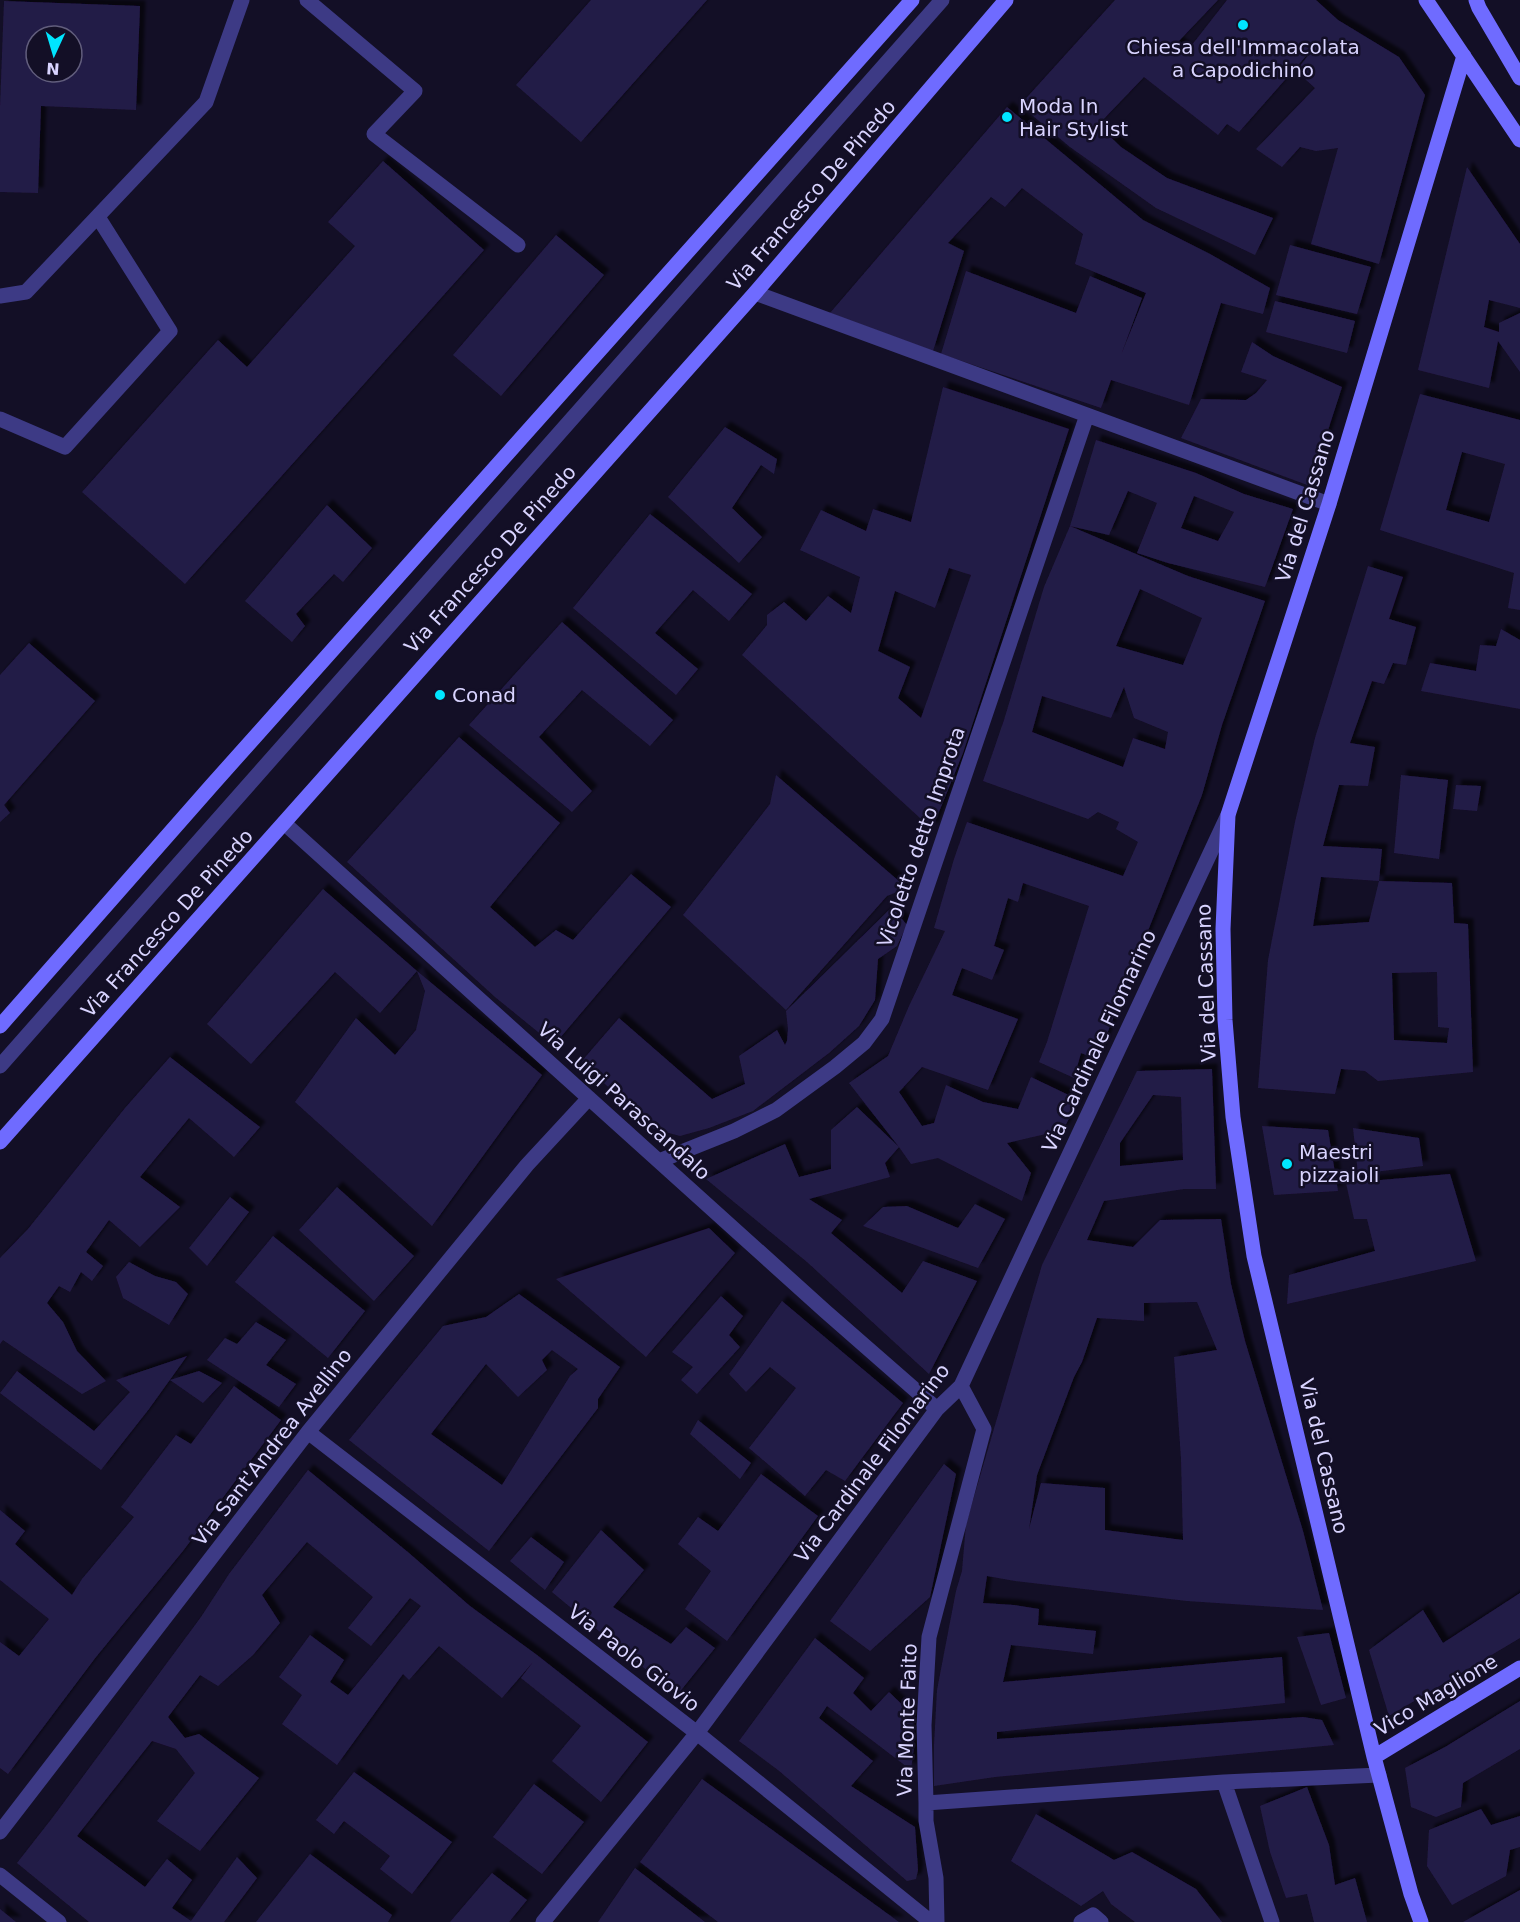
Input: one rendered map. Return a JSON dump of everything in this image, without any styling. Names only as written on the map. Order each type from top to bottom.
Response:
[{"type":"main road","points":[[0,1026],[219,776],[912,0]]},
{"type":"main road","name":"Via Francesco De Pinedo","points":[[0,1142],[755,293],[1006,0]]},
{"type":"main road","points":[[1426,0],[1520,140]]},
{"type":"main road","points":[[1476,0],[1520,78]]},
{"type":"main road","name":"Via del Cassano","points":[[1421,1922],[1374,1757],[1252,1244],[1233,1117],[1225,1020],[1223,929],[1228,815],[1329,504],[1464,56]]},
{"type":"main road","name":"Vico Maglione","points":[[1374,1757],[1520,1668]]},
{"type":"street","points":[[0,296],[26,292],[206,102],[242,0]]},
{"type":"street","points":[[308,0],[415,91],[374,134],[518,245]]},
{"type":"street","points":[[0,1066],[942,0]]},
{"type":"street","points":[[0,419],[65,447],[170,331],[98,217]]},
{"type":"street","points":[[755,293],[1329,504]]},
{"type":"street","name":"Vicoletto detto Improta","points":[[659,1161],[734,1131],[776,1110],[864,1043],[882,1019],[1087,415]]},
{"type":"street","name":"Via Cardinale Filomarino","points":[[543,1922],[697,1733],[938,1409],[961,1386],[1228,815]]},
{"type":"street","name":"Via Luigi Parascandalo","points":[[284,823],[938,1409]]},
{"type":"street","name":"Via Sant'Andrea Avellino","points":[[0,1832],[308,1432],[527,1164],[589,1098]]},
{"type":"street","name":"Via Monte Faito","points":[[937,1922],[936,1878],[926,1821],[924,1725],[929,1637],[984,1429],[961,1386]]},
{"type":"street","name":"Via Paolo Giovio","points":[[308,1432],[697,1733],[931,1922]]},
{"type":"street","points":[[926,1803],[1224,1782],[1379,1775]]},
{"type":"street","points":[[1224,1782],[1272,1922]]},
{"type":"street","points":[[0,1875],[58,1922]]},
{"type":"street","points":[[1081,1922],[1094,1915],[1101,1922]]},
{"type":"building","points":[[591,0],[707,0],[581,142],[516,85]]},
{"type":"building","points":[[1115,0],[1218,0],[1178,42],[1188,50],[1227,0],[1316,0],[1338,20],[1399,57],[1425,95],[1379,264],[1311,244],[1338,148],[1316,151],[1300,147],[1282,167],[1256,149],[1315,88],[1296,71],[1321,39],[1239,132],[1227,124],[1218,135],[1144,77],[1098,125],[1121,147],[1167,178],[1273,218],[1255,255],[1156,208],[1070,147],[1020,105]]},
{"type":"building","points":[[4,1],[140,6],[136,110],[41,106],[38,193],[0,192]]},
{"type":"building","points":[[1007,107],[1143,220],[1270,288],[1263,314],[1221,303],[1189,405],[1111,380],[1101,408],[941,354],[966,271],[1076,313],[1090,276],[1142,298],[1121,355],[1146,293],[1075,264],[1083,234],[1022,188],[1005,207],[991,197],[948,243],[964,251],[933,351],[830,313]]},
{"type":"building","points":[[383,161],[484,250],[185,584],[82,492],[218,340],[247,367],[355,246],[328,222]]},
{"type":"building","points":[[1467,167],[1520,244],[1520,308],[1489,300],[1484,327],[1499,332],[1499,323],[1520,313],[1520,372],[1498,341],[1489,388],[1418,370]]},
{"type":"building","points":[[556,235],[604,275],[501,396],[453,355]]},
{"type":"building","points":[[1290,245],[1371,267],[1357,314],[1276,295]]},
{"type":"building","points":[[1275,301],[1355,321],[1347,353],[1266,332]]},
{"type":"building","points":[[1252,342],[1273,356],[1342,387],[1310,486],[1181,438],[1201,399],[1246,400],[1256,393],[1267,380],[1241,372]]},
{"type":"building","points":[[943,387],[1069,429],[963,753],[932,829],[742,655],[767,625],[767,615],[784,602],[806,621],[828,596],[851,613],[860,577],[800,550],[821,510],[866,531],[873,509],[911,522]],"holes":[[[949,568],[971,575],[921,718],[898,698],[910,667],[878,651],[895,591],[935,608]]]},
{"type":"building","points":[[1420,394],[1520,420],[1520,610],[1508,608],[1514,573],[1380,530]],"holes":[[[1462,452],[1505,464],[1489,522],[1446,510]]]},
{"type":"building","points":[[725,427],[777,459],[774,474],[761,465],[732,508],[762,537],[739,563],[668,497]]},
{"type":"building","points":[[1096,440],[1196,473],[1244,494],[1293,509],[1265,587],[1137,553],[1157,503],[1128,491],[1109,535],[1070,526]],"holes":[[[1194,496],[1234,512],[1218,541],[1181,528]]]},
{"type":"building","points":[[327,505],[372,548],[343,582],[334,574],[296,614],[305,626],[292,642],[245,601]]},
{"type":"building","points":[[650,514],[752,594],[729,621],[693,590],[655,633],[698,669],[676,695],[573,608]]},
{"type":"building","points":[[1070,526],[1188,576],[1265,601],[1222,725],[1202,795],[1097,1059],[1081,1053],[1074,1078],[1039,1062],[1089,906],[1023,883],[1018,902],[1008,898],[994,946],[1004,950],[992,980],[962,968],[952,995],[1018,1019],[988,1090],[922,1067],[899,1092],[922,1126],[934,1123],[946,1085],[983,1102],[1018,1109],[1031,1077],[1079,1100],[1063,1130],[1007,1143],[1031,1173],[1022,1201],[938,1158],[911,1164],[849,1083],[888,1056],[945,931],[934,928],[967,822],[1123,876],[1138,842],[1116,829],[1119,822],[1098,812],[1088,819],[983,781],[1044,587]],"holes":[[[1140,589],[1202,618],[1183,665],[1116,646]],[[1124,687],[1134,718],[1168,732],[1165,749],[1133,738],[1123,767],[1032,732],[1042,696],[1111,718]]]},
{"type":"building","points":[[1368,566],[1403,577],[1389,619],[1416,627],[1406,665],[1393,663],[1384,684],[1372,681],[1350,743],[1375,747],[1368,786],[1339,785],[1323,846],[1382,849],[1379,881],[1452,883],[1454,923],[1468,924],[1473,1072],[1378,1081],[1365,1071],[1341,1069],[1335,1094],[1258,1088],[1268,960],[1295,822],[1315,738]],"holes":[[[1321,877],[1379,881],[1369,922],[1313,926]],[[1437,972],[1438,1027],[1449,1028],[1447,1043],[1394,1040],[1392,973]]]},
{"type":"building","points":[[562,622],[673,720],[650,746],[582,690],[539,737],[592,791],[572,812],[469,725]]},
{"type":"building","points":[[1501,629],[1520,640],[1520,709],[1421,691],[1430,663],[1476,671],[1480,645],[1496,646]]},
{"type":"building","points":[[29,643],[95,701],[4,805],[10,813],[0,822],[0,675]]},
{"type":"building","points":[[459,737],[560,823],[490,907],[535,947],[556,930],[573,940],[631,874],[671,907],[554,1045],[495,997],[347,862]]},
{"type":"building","points":[[776,775],[907,888],[887,896],[786,1010],[683,915],[770,804]]},
{"type":"building","points":[[1401,775],[1448,780],[1439,859],[1394,853]]},
{"type":"building","points":[[1456,785],[1481,786],[1477,811],[1453,809]]},
{"type":"building","points":[[323,889],[417,971],[380,1013],[335,972],[251,1064],[207,1024]]},
{"type":"building","points":[[892,907],[907,925],[897,946],[878,959],[875,1000],[859,1026],[829,1053],[753,1111],[709,1128],[680,1136],[654,1129],[581,1062],[619,1018],[712,1099],[745,1084],[739,1056],[777,1030],[785,1045],[788,1029],[786,1011]]},
{"type":"building","points":[[417,971],[542,1075],[432,1226],[295,1102],[356,1018],[395,1055],[416,1030],[425,991]]},
{"type":"building","points":[[170,1057],[260,1127],[234,1157],[189,1118],[140,1177],[180,1207],[140,1247],[109,1220],[86,1252],[103,1266],[92,1281],[81,1272],[70,1292],[59,1286],[47,1303],[63,1322],[77,1351],[106,1381],[82,1394],[3,1340],[0,1344],[0,1258],[28,1229],[125,1108]]},
{"type":"building","points":[[1212,1069],[1216,1189],[1184,1189],[1104,1201],[1087,1240],[1133,1247],[1160,1220],[1221,1219],[1231,1284],[1245,1341],[1303,1531],[1323,1610],[1187,1601],[987,1576],[983,1603],[1039,1609],[1038,1625],[1096,1631],[1093,1654],[1011,1645],[1003,1682],[1282,1657],[1285,1703],[997,1732],[997,1739],[1303,1717],[1322,1720],[1334,1745],[995,1777],[934,1786],[937,1690],[962,1571],[966,1524],[1042,1265],[1137,1071]],"holes":[[[1153,1095],[1181,1097],[1183,1160],[1120,1166],[1120,1143]],[[1197,1302],[1217,1350],[1174,1357],[1181,1459],[1183,1540],[1105,1530],[1105,1488],[1041,1483],[1029,1529],[1037,1475],[1097,1318],[1144,1321],[1144,1303]]]},
{"type":"building","points":[[857,1107],[899,1147],[885,1163],[890,1177],[809,1199],[842,1220],[831,1233],[902,1293],[923,1261],[977,1281],[929,1374],[807,1262],[706,1179],[785,1144],[799,1177],[831,1169],[831,1130]]},
{"type":"building","points":[[1262,1126],[1328,1130],[1338,1191],[1274,1195]]},
{"type":"building","points":[[1353,1128],[1419,1138],[1423,1166],[1358,1174]]},
{"type":"building","points":[[1450,1174],[1476,1261],[1287,1304],[1289,1275],[1375,1251],[1367,1219],[1354,1219],[1346,1183]]},
{"type":"building","points":[[337,1187],[414,1256],[374,1301],[299,1230]]},
{"type":"building","points":[[230,1197],[249,1212],[207,1266],[189,1248]]},
{"type":"building","points":[[975,1204],[1005,1219],[978,1268],[863,1226],[883,1207],[907,1206],[958,1228]]},
{"type":"building","points":[[709,1228],[735,1253],[646,1357],[556,1279]]},
{"type":"building","points":[[273,1236],[365,1311],[328,1358],[235,1282]]},
{"type":"building","points":[[129,1262],[155,1276],[176,1282],[188,1294],[169,1325],[123,1298],[116,1277]]},
{"type":"building","points":[[519,1294],[620,1367],[598,1399],[598,1408],[489,1551],[349,1440],[443,1326],[486,1317]],"holes":[[[552,1350],[578,1369],[570,1376],[502,1485],[431,1434],[486,1364],[518,1397],[547,1370],[542,1360]]]},
{"type":"building","points":[[721,1296],[743,1316],[729,1335],[740,1347],[697,1394],[681,1380],[693,1367],[672,1352]]},
{"type":"building","points":[[782,1301],[903,1403],[845,1481],[826,1470],[805,1496],[749,1448],[796,1388],[770,1367],[746,1392],[729,1374]]},
{"type":"building","points":[[256,1322],[286,1340],[266,1365],[296,1384],[279,1407],[207,1360],[225,1338],[237,1344]]},
{"type":"building","points":[[187,1356],[101,1470],[0,1393],[17,1371],[94,1431],[130,1392],[116,1380]]},
{"type":"building","points":[[199,1371],[222,1383],[203,1403],[170,1380]]},
{"type":"building","points":[[234,1386],[281,1420],[183,1551],[96,1657],[8,1774],[0,1768],[0,1642],[19,1656],[49,1619],[0,1580],[0,1510],[25,1531],[15,1544],[72,1595],[82,1579],[134,1517],[121,1507],[176,1435],[191,1444]]},
{"type":"building","points":[[698,1420],[751,1463],[740,1479],[690,1434]]},
{"type":"building","points":[[944,1464],[956,1474],[930,1597],[870,1651],[830,1621]]},
{"type":"building","points":[[308,1470],[470,1606],[648,1742],[601,1802],[552,1761],[581,1726],[521,1678],[533,1662],[502,1698],[439,1646],[409,1680],[403,1674],[337,1765],[282,1724],[302,1695],[279,1677],[310,1635],[344,1660],[330,1682],[348,1695],[421,1606],[410,1598],[371,1646],[348,1628],[373,1597],[307,1542],[262,1595],[280,1623],[253,1655],[218,1686],[200,1675],[168,1717],[185,1738],[199,1734],[259,1778],[200,1851],[157,1821],[195,1773],[176,1749],[152,1741],[77,1836],[145,1887],[167,1859],[192,1880],[172,1908],[191,1921],[237,1857],[257,1878],[224,1922],[89,1922],[17,1863]]},
{"type":"building","points":[[761,1474],[818,1516],[727,1641],[685,1609],[711,1571],[678,1544],[698,1517],[718,1531]]},
{"type":"building","points":[[601,1530],[644,1570],[613,1607],[671,1644],[686,1627],[715,1648],[678,1694],[552,1592]]},
{"type":"building","points":[[531,1537],[564,1562],[545,1590],[510,1561]]},
{"type":"building","points":[[1520,1593],[1520,1638],[1389,1716],[1369,1650],[1423,1610],[1443,1643]]},
{"type":"building","points":[[1329,1633],[1346,1698],[1321,1705],[1297,1637]]},
{"type":"building","points":[[815,1638],[864,1678],[853,1693],[871,1711],[889,1692],[913,1715],[914,1746],[911,1770],[827,1706],[819,1718],[873,1761],[851,1786],[915,1827],[918,1870],[916,1879],[907,1881],[778,1770],[739,1741]]},
{"type":"building","points":[[1520,1701],[1520,1749],[1463,1783],[1461,1807],[1436,1817],[1411,1807],[1405,1768],[1445,1747]]},
{"type":"building","points":[[354,1772],[452,1842],[412,1894],[380,1869],[390,1856],[344,1821],[334,1834],[316,1820]]},
{"type":"building","points":[[702,1779],[899,1922],[718,1922],[640,1862]]},
{"type":"building","points":[[534,1784],[584,1822],[542,1874],[493,1837]]},
{"type":"building","points":[[1307,1787],[1329,1845],[1335,1885],[1355,1878],[1367,1922],[1314,1922],[1307,1894],[1286,1898],[1270,1852],[1260,1806]]},
{"type":"building","points":[[1481,1809],[1491,1825],[1520,1816],[1520,1847],[1510,1850],[1506,1876],[1452,1905],[1427,1866],[1429,1830]]},
{"type":"building","points":[[1036,1814],[1114,1860],[1132,1852],[1196,1889],[1222,1922],[1135,1922],[1111,1904],[1103,1891],[1081,1906],[1011,1861]]},
{"type":"building","points":[[310,1854],[392,1915],[388,1922],[256,1922]]},
{"type":"building","points":[[635,1868],[705,1922],[598,1922]]},
{"type":"building","points":[[492,1873],[527,1900],[509,1922],[450,1922]]},
{"type":"building","points":[[1520,1890],[1520,1922],[1463,1922]]},
{"type":"building","points":[[0,1909],[16,1922],[0,1922]]},
{"type":"place","name":"Chiesa dell'Immacolata a Capodichino","points":[[1243,25]]},
{"type":"place","name":"Moda In Hair Stylist","points":[[1007,117]]},
{"type":"place","name":"Conad","points":[[440,695]]},
{"type":"place","name":"Maestri pizzaioli","points":[[1287,1164]]}]
